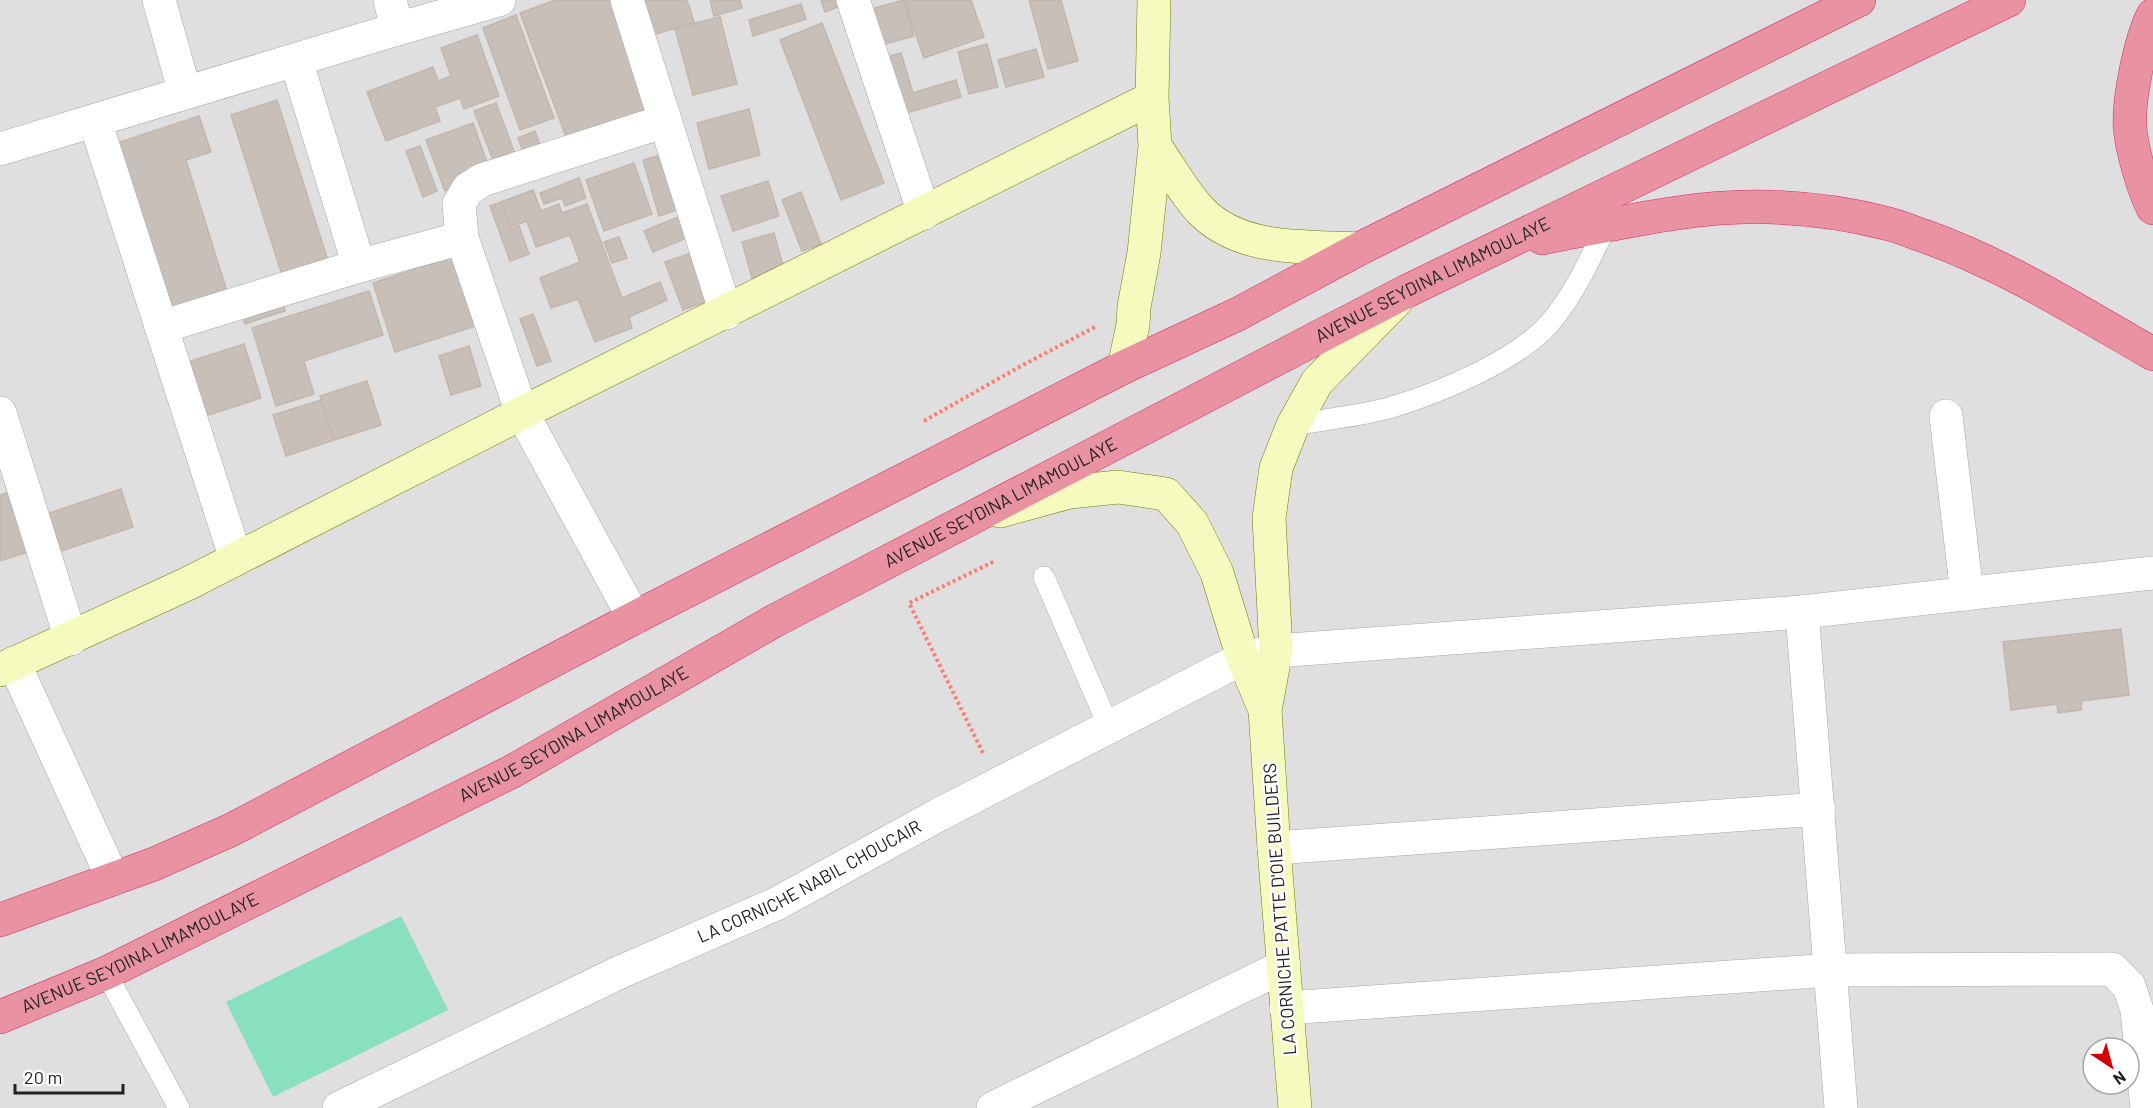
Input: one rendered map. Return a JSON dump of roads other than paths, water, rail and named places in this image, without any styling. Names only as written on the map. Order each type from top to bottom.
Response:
[{"type":"highway","points":[[0,920],[154,864],[231,830],[634,618],[1124,367],[1238,314],[1359,249],[1827,8],[1860,0]]},
{"type":"highway","name":"AVENUE SEYDINA LIMAMOULAYE","points":[[0,1017],[106,973],[513,771],[774,621],[1407,291],[2009,0]]},
{"type":"highway","points":[[2153,15],[2135,71],[2130,128],[2139,171],[2153,208]]},
{"type":"highway","points":[[1502,245],[1658,215],[1710,209],[1767,207],[1816,211],[1889,224],[1951,246],[1998,267],[2153,354]]},
{"type":"street","points":[[159,0],[185,93]]},
{"type":"street","points":[[0,149],[296,60],[393,14],[499,0]]},
{"type":"street","points":[[627,0],[726,312]]},
{"type":"street","points":[[853,0],[924,213]]},
{"type":"street","points":[[1124,367],[1134,324],[1134,307],[1144,253],[1155,146],[1152,98],[1154,0]]},
{"type":"street","points":[[296,60],[359,266]]},
{"type":"street","points":[[113,879],[7,667],[187,584],[522,413],[1152,98]]},
{"type":"street","points":[[95,121],[236,559]]},
{"type":"street","points":[[634,618],[522,413],[462,238],[459,204],[468,189],[482,180],[665,121]]},
{"type":"street","points":[[1155,146],[1201,211],[1222,227],[1245,238],[1268,244],[1359,249]]},
{"type":"street","points":[[161,327],[359,266],[462,238]]},
{"type":"street","points":[[1265,710],[1276,651],[1269,519],[1276,468],[1293,425],[1317,382],[1407,291]]},
{"type":"street","points":[[0,413],[70,639]]},
{"type":"street","points":[[1946,416],[1967,594]]},
{"type":"street","points":[[957,524],[1069,492],[1118,487],[1166,494],[1192,523],[1217,573],[1243,658],[1265,710]]},
{"type":"street","name":"LA CORNICHE NABIL CHOUCAIR","points":[[339,1108],[618,973],[776,904],[998,784],[1243,658],[1276,651],[1802,612],[2153,573]]},
{"type":"street","points":[[1802,612],[1819,809],[1840,1108]]},
{"type":"street","name":"LA CORNICHE PATTE D'OIE BUILDERS","points":[[1265,710],[1295,1108]]},
{"type":"street","points":[[1274,848],[1819,809]]},
{"type":"street","points":[[993,1108],[1284,966]]},
{"type":"street","points":[[1286,1008],[1831,970],[2112,969],[2129,986],[2137,1010],[2147,1108]]},
{"type":"lane","points":[[1293,425],[1391,407],[1469,377],[1515,352],[1548,325],[1576,288],[1606,226]]},
{"type":"lane","points":[[1044,577],[1108,727]]},
{"type":"lane","points":[[106,973],[179,1108]]}]
